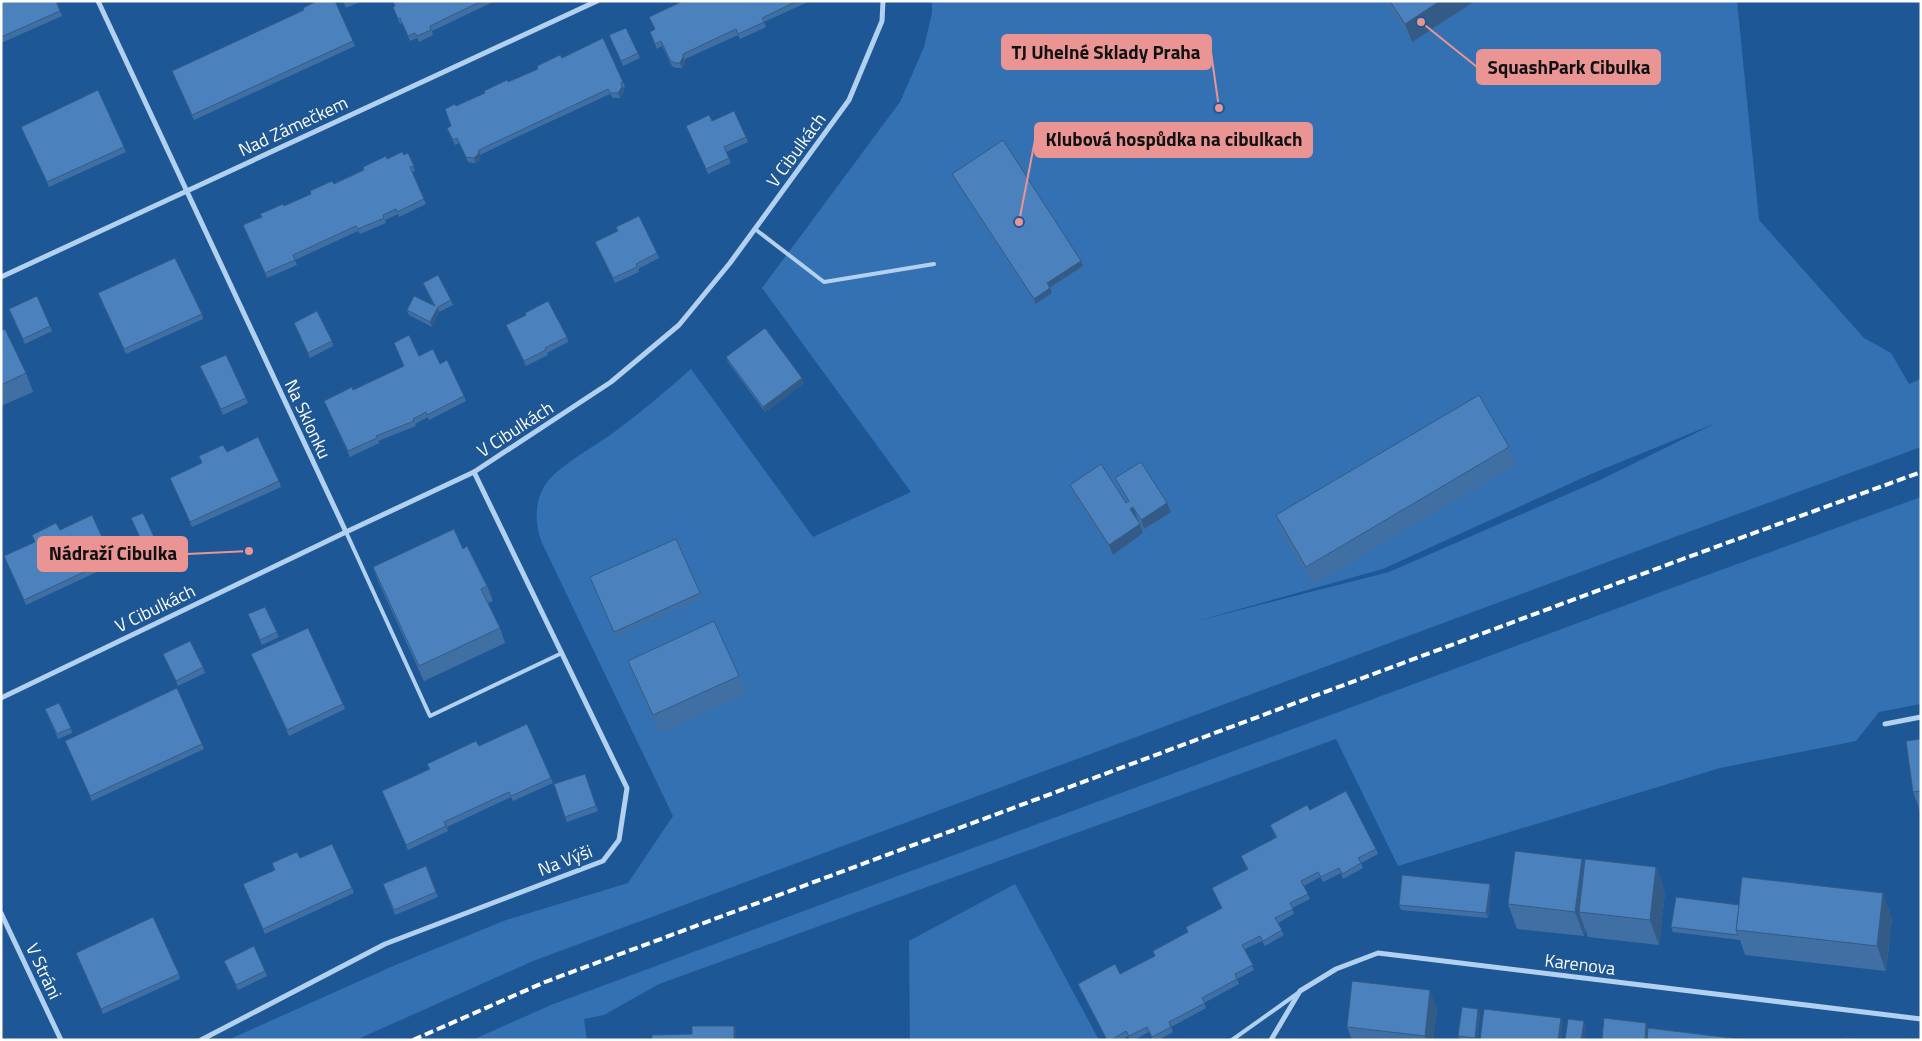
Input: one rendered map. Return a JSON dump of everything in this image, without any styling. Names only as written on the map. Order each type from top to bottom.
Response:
[{"type":"street","name":"Na Sklonku","points":[[98,1],[346,532]]},
{"type":"street","name":"Nad Zámečkem","points":[[1,276],[597,1]]},
{"type":"street","name":"V Cibulkách","points":[[1,698],[474,472],[611,382],[679,325],[730,263],[849,100],[882,21],[882,1]]},
{"type":"street","name":"Na Výši","points":[[201,1040],[385,944],[603,861],[619,840],[627,788],[474,472]]},
{"type":"street","points":[[1885,724],[1921,717]]},
{"type":"street","name":"V Stráni","points":[[1,914],[61,1040]]},
{"type":"street","name":"Karenova","points":[[1271,1040],[1300,991],[1336,969],[1378,953],[1921,1019]]},
{"type":"lane","points":[[755,229],[824,282],[934,264]]},
{"type":"lane","name":"Na Sklonku","points":[[346,532],[430,716],[562,653]]},
{"type":"lane","points":[[1232,1040],[1300,991]]},
{"type":"shaded area","points":[[932,1],[1737,1],[1759,220],[1864,338],[1891,353],[1909,384],[1921,379],[1921,447],[533,961],[356,1040],[228,1040],[393,966],[506,920],[628,883],[673,816],[539,535],[537,511],[540,495],[548,481],[562,468],[613,433],[691,369],[813,537],[911,492],[762,288],[900,102],[924,47],[932,13]],"holes":[[[1716,423],[1600,480],[1389,572],[1197,621],[1383,569],[1591,474]]]},
{"type":"shaded area","points":[[1921,497],[1921,704],[1879,712],[1856,741],[1720,768],[1398,866],[1336,739],[659,984],[604,1015],[584,1019],[587,1040],[472,1040],[551,1005]]},
{"type":"shaded area","points":[[1015,884],[1099,1040],[910,1040],[909,941]]},
{"type":"building","points":[[1,1],[56,1],[60,11],[1,37]]},
{"type":"building","points":[[317,1],[335,1],[353,41],[192,115],[172,71],[304,10],[303,8]]},
{"type":"building","points":[[393,1],[482,1],[430,26],[431,30],[417,36],[415,33],[408,36],[400,18],[398,19],[393,7],[395,6]]},
{"type":"building","points":[[683,1],[797,1],[762,18],[764,22],[738,34],[736,29],[683,54],[680,63],[674,63],[670,60],[661,41],[655,44],[650,32],[655,29],[649,17]]},
{"type":"building","points":[[1390,1],[1440,1],[1405,24]]},
{"type":"building","points":[[626,28],[638,53],[621,61],[609,35]]},
{"type":"building","points":[[603,38],[623,82],[618,93],[611,93],[608,89],[479,150],[474,158],[466,157],[457,138],[453,140],[447,128],[451,126],[445,109],[485,93],[484,91],[507,80],[508,82],[538,69],[537,66],[560,55],[562,58]]},
{"type":"building","points":[[98,90],[124,147],[47,182],[21,127]]},
{"type":"building","points":[[734,111],[746,137],[724,147],[729,158],[706,169],[686,126],[709,115],[712,121]]},
{"type":"building","points":[[1003,140],[1081,261],[1047,283],[1050,288],[1034,299],[952,174]]},
{"type":"building","points":[[402,152],[404,155],[408,153],[414,166],[410,167],[424,199],[397,212],[396,209],[383,215],[384,218],[358,229],[356,226],[293,255],[295,260],[265,273],[243,225],[262,217],[260,214],[311,194],[310,191],[332,181],[334,184],[364,170],[363,167],[386,156],[387,159]]},
{"type":"building","points":[[639,216],[657,253],[636,264],[637,267],[613,278],[595,242],[618,231],[616,227]]},
{"type":"building","points":[[175,258],[202,314],[124,349],[98,293]]},
{"type":"building","points":[[438,275],[451,300],[438,307],[430,322],[407,310],[414,296],[435,306],[423,283]]},
{"type":"building","points":[[37,296],[50,326],[23,339],[9,309]]},
{"type":"building","points":[[548,301],[567,337],[524,361],[506,325]]},
{"type":"building","points":[[317,311],[332,341],[308,353],[294,323]]},
{"type":"building","points":[[765,328],[802,378],[763,407],[726,357]]},
{"type":"building","points":[[5,329],[26,373],[1,385],[1,331]]},
{"type":"building","points":[[409,335],[419,356],[433,349],[440,364],[447,360],[464,396],[427,415],[426,412],[413,419],[414,421],[376,436],[377,438],[348,451],[324,401],[352,387],[353,390],[404,366],[394,343]]},
{"type":"building","points":[[226,355],[246,398],[221,409],[200,366]]},
{"type":"building","points":[[1479,395],[1509,447],[1306,567],[1276,515]]},
{"type":"building","points":[[258,437],[279,481],[190,522],[170,478],[202,463],[199,456],[223,445],[227,452]]},
{"type":"building","points":[[1141,462],[1167,503],[1141,520],[1133,507],[1130,509],[1140,524],[1109,545],[1070,485],[1101,464],[1126,503],[1129,501],[1115,478]]},
{"type":"building","points":[[143,513],[155,539],[143,544],[131,518]]},
{"type":"building","points":[[92,515],[112,559],[24,600],[4,556],[35,542],[32,535],[56,523],[60,530]]},
{"type":"building","points":[[454,529],[463,549],[467,546],[487,586],[481,589],[500,628],[419,666],[373,567]]},
{"type":"building","points":[[676,539],[700,593],[614,632],[590,577]]},
{"type":"building","points":[[265,607],[277,632],[260,640],[248,614]]},
{"type":"building","points":[[714,621],[739,676],[653,715],[628,661]]},
{"type":"building","points":[[308,628],[343,704],[287,730],[251,654]]},
{"type":"building","points":[[190,641],[203,667],[176,681],[163,654]]},
{"type":"building","points":[[177,688],[202,744],[90,796],[65,741]]},
{"type":"building","points":[[59,703],[71,728],[57,734],[45,709]]},
{"type":"building","points":[[527,724],[551,778],[511,796],[509,792],[444,822],[446,826],[406,845],[382,791],[430,769],[427,764],[476,741],[479,746]]},
{"type":"building","points":[[1921,739],[1921,791],[1913,792],[1906,741]]},
{"type":"building","points":[[585,774],[596,806],[565,817],[554,784]]},
{"type":"building","points":[[1346,791],[1376,849],[1358,858],[1361,863],[1342,874],[1339,868],[1321,877],[1318,872],[1301,881],[1308,894],[1290,903],[1293,909],[1275,918],[1282,930],[1263,941],[1260,936],[1242,945],[1253,965],[1235,974],[1237,979],[1202,998],[1205,1003],[1169,1022],[1171,1027],[1152,1037],[1147,1027],[1129,1036],[1126,1031],[1111,1040],[1107,1040],[1078,984],[1115,964],[1120,974],[1155,956],[1153,951],[1188,932],[1186,927],[1222,908],[1212,888],[1248,869],[1241,856],[1277,837],[1270,825],[1307,805],[1310,810]]},
{"type":"building","points":[[332,844],[352,888],[263,929],[243,884],[275,870],[272,863],[297,852],[300,858]]},
{"type":"building","points":[[1515,851],[1582,859],[1575,912],[1508,904]]},
{"type":"building","points":[[1585,859],[1656,867],[1650,920],[1579,912]]},
{"type":"building","points":[[426,866],[436,892],[394,910],[383,884]]},
{"type":"building","points":[[1402,875],[1490,884],[1486,913],[1399,905]]},
{"type":"building","points":[[1742,877],[1883,893],[1877,946],[1736,930]]},
{"type":"building","points":[[1676,897],[1739,905],[1736,930],[1738,935],[1671,927]]},
{"type":"building","points":[[153,917],[179,974],[101,1009],[76,953]]},
{"type":"building","points":[[254,946],[265,971],[236,985],[224,961]]},
{"type":"building","points":[[1352,981],[1430,990],[1425,1036],[1347,1027]]},
{"type":"building","points":[[1462,1007],[1478,1009],[1475,1038],[1458,1036]]},
{"type":"building","points":[[1484,1009],[1561,1018],[1558,1040],[1480,1040]]},
{"type":"building","points":[[1604,1018],[1646,1023],[1645,1040],[1602,1040]]},
{"type":"building","points":[[1568,1019],[1584,1021],[1581,1040],[1565,1040]]},
{"type":"building","points":[[692,1026],[734,1026],[734,1040],[652,1040],[652,1035],[692,1034]]},
{"type":"building","points":[[1648,1028],[1748,1040],[1647,1040]]},
{"type":"building","points":[[1845,1038],[1863,1040],[1845,1040]]},
{"type":"railway","points":[[413,1040],[545,982],[1921,472]]},
{"type":"place","name":"SquashPark Cibulka","points":[[1421,22]]},
{"type":"place","name":"TJ Uhelné Sklady Praha","points":[[1219,108]]},
{"type":"place","name":"Klubová hospůdka na cibulkach","points":[[1019,222]]},
{"type":"place","name":"Nádraží Cibulka","points":[[249,551]]}]
